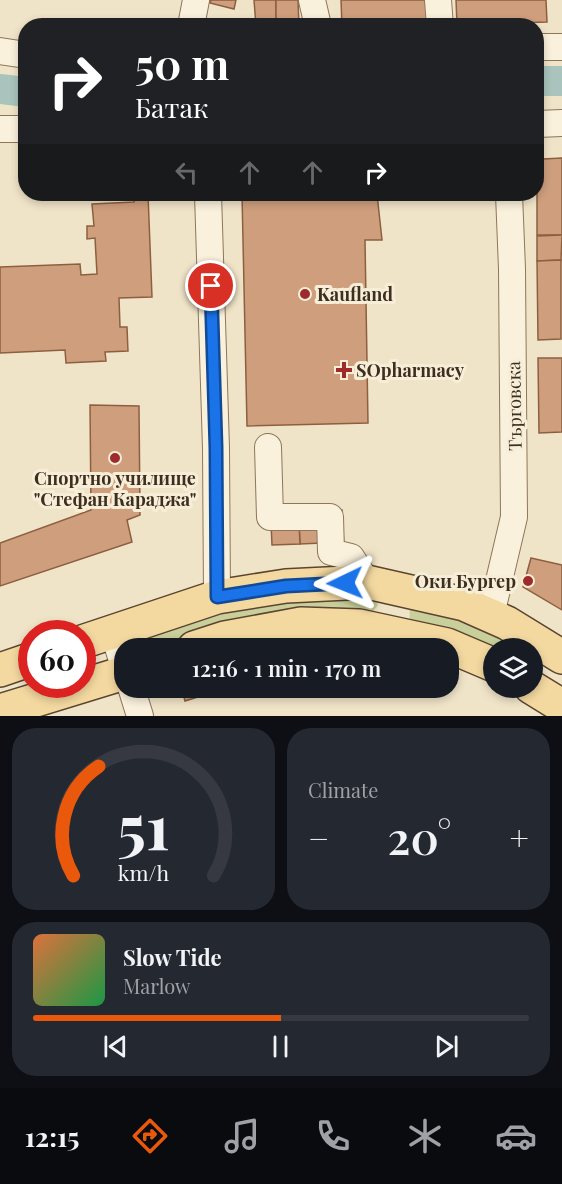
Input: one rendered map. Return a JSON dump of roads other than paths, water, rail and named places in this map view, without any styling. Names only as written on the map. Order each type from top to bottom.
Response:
[{"type":"main road","points":[[359,626],[386,615],[391,604],[385,593],[367,582]]},
{"type":"main road","points":[[96,637],[217,597],[286,586],[367,582],[464,604],[491,615],[562,657]]},
{"type":"main road","points":[[225,638],[301,624],[359,626],[447,645],[483,660]]},
{"type":"main road","points":[[0,670],[18,664]]},
{"type":"main road","points":[[10,711],[114,676]]},
{"type":"main road","points":[[543,694],[562,706]]},
{"type":"street","points":[[193,18],[196,0]]},
{"type":"street","points":[[312,0],[316,18]]},
{"type":"street","points":[[438,0],[439,18]]},
{"type":"street","points":[[544,47],[562,47]]},
{"type":"street","points":[[0,51],[18,54]]},
{"type":"street","points":[[544,123],[562,123]]},
{"type":"street","points":[[0,129],[18,129]]},
{"type":"street","points":[[208,201],[216,448],[217,597]]},
{"type":"street","name":"Търговска","points":[[491,615],[514,517],[509,201]]},
{"type":"street","points":[[268,447],[270,517],[330,517],[331,552],[351,557],[367,582]]},
{"type":"street","points":[[113,632],[115,638]]},
{"type":"street","points":[[134,698],[140,716]]},
{"type":"waterway","points":[[544,81],[562,81]]},
{"type":"waterway","points":[[0,89],[18,91]]},
{"type":"place","name":"Kaufland","points":[[305,294]]},
{"type":"place","name":"SOpharmacy","points":[[344,370]]},
{"type":"place","name":"Спортно училище \"Стефан Караджа\"","points":[[115,458]]},
{"type":"place","name":"Оки Бургер","points":[[528,581]]}]
